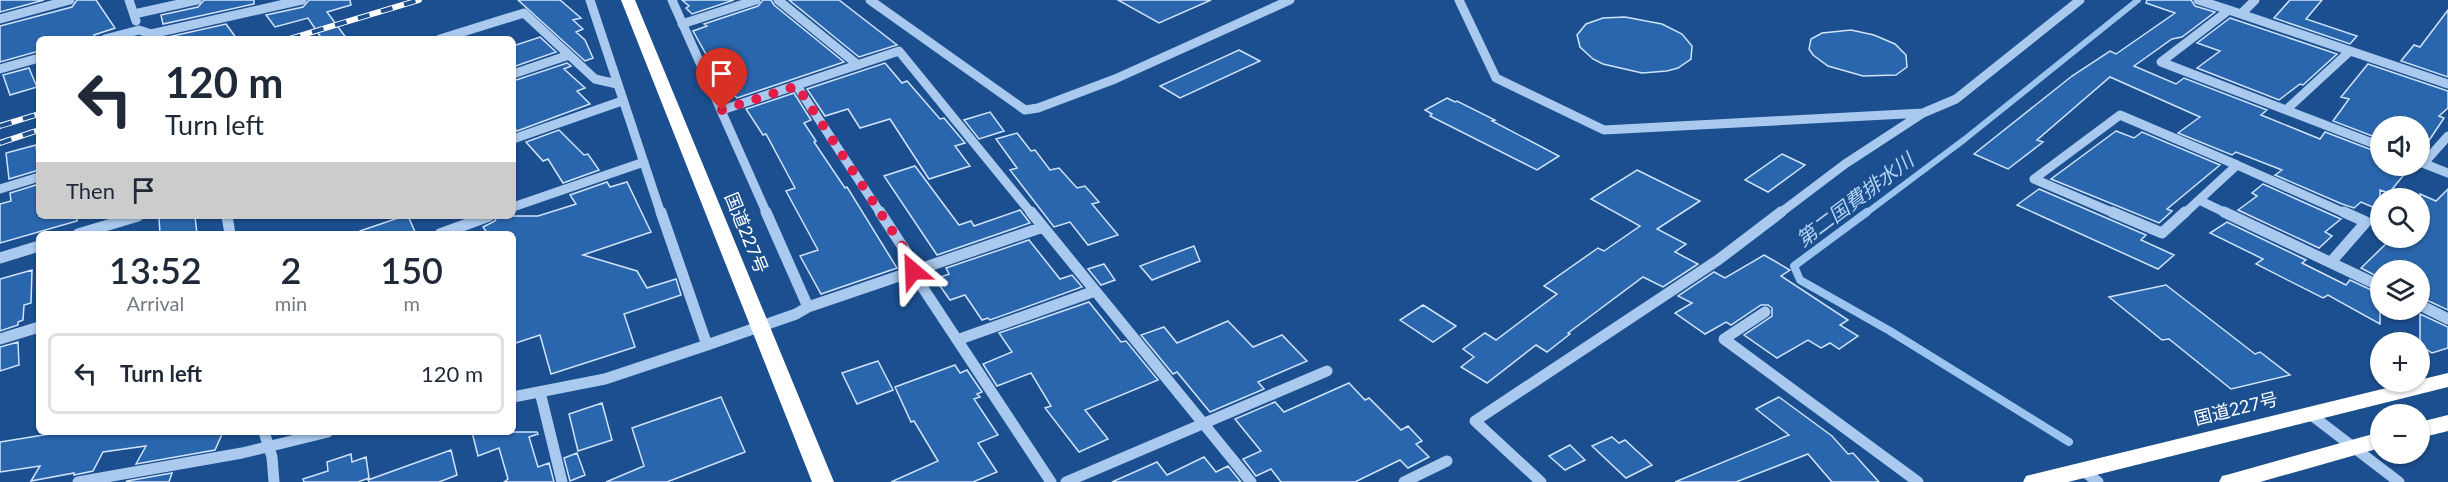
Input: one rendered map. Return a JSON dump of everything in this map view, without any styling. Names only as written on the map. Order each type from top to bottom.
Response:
[{"type":"highway","name":"国道227号","points":[[628,0],[823,482]]},
{"type":"highway","name":"国道227号","points":[[2034,482],[2090,476],[2310,414],[2448,380]]},
{"type":"highway","points":[[2430,428],[2448,423]]},
{"type":"highway","points":[[2230,482],[2370,442]]},
{"type":"street","points":[[0,19],[70,0]]},
{"type":"street","points":[[129,0],[139,30]]},
{"type":"street","points":[[134,14],[197,0]]},
{"type":"street","points":[[156,36],[302,0]]},
{"type":"street","points":[[590,0],[622,101],[707,345]]},
{"type":"street","points":[[672,0],[808,307]]},
{"type":"street","points":[[682,24],[756,0]]},
{"type":"street","points":[[778,0],[858,65]]},
{"type":"street","points":[[870,0],[1025,110],[1038,108],[1115,79],[1290,0]]},
{"type":"street","points":[[1459,0],[1496,78],[1604,130],[1923,113]]},
{"type":"street","points":[[1541,482],[1475,421],[1718,260],[1845,164],[1923,113],[1956,99],[2080,0]]},
{"type":"street","points":[[2198,0],[2448,84]]},
{"type":"street","points":[[2241,14],[2255,0]]},
{"type":"street","points":[[2229,10],[2161,62],[2370,142]]},
{"type":"street","points":[[450,36],[524,13],[595,79],[617,84]]},
{"type":"street","points":[[116,36],[139,30],[150,36]]},
{"type":"street","points":[[722,110],[899,51],[1251,482]]},
{"type":"street","points":[[2286,110],[2350,51]]},
{"type":"street","points":[[516,73],[569,56]]},
{"type":"street","points":[[0,69],[36,59]]},
{"type":"street","points":[[797,86],[910,258],[913,271],[957,340],[1051,482]]},
{"type":"street","points":[[516,139],[622,101]]},
{"type":"street","points":[[2237,165],[2162,233],[2034,179],[2120,115],[2237,165],[2366,222],[2331,262]]},
{"type":"street","points":[[2430,155],[2448,136]]},
{"type":"street","points":[[516,206],[644,162]]},
{"type":"street","points":[[2430,166],[2448,173]]},
{"type":"street","points":[[0,189],[36,178]]},
{"type":"street","points":[[2199,200],[2370,281]]},
{"type":"street","points":[[88,231],[128,219]]},
{"type":"street","points":[[448,231],[481,219]]},
{"type":"street","points":[[516,396],[605,379],[1043,227]]},
{"type":"street","points":[[0,258],[36,247]]},
{"type":"street","points":[[957,340],[1095,291]]},
{"type":"street","points":[[2430,310],[2448,319]]},
{"type":"street","points":[[1766,312],[1724,339],[1918,482]]},
{"type":"street","points":[[0,339],[36,328]]},
{"type":"street","points":[[1066,482],[1327,371]]},
{"type":"street","points":[[540,392],[561,482]]},
{"type":"street","points":[[2310,414],[2399,482]]},
{"type":"street","points":[[265,435],[269,445],[274,482]]},
{"type":"street","points":[[78,482],[242,453],[314,435]]},
{"type":"street","points":[[1404,482],[1447,461]]},
{"type":"building","points":[[0,0],[44,0],[0,12]]},
{"type":"building","points":[[77,0],[96,0],[115,28],[94,36],[36,36],[36,52],[0,62],[0,26],[72,7]]},
{"type":"building","points":[[204,0],[254,0],[254,4],[163,24],[161,15],[198,7]]},
{"type":"building","points":[[309,0],[350,0],[351,5],[327,12],[345,36],[320,36],[308,18],[275,27],[266,15],[303,7]]},
{"type":"building","points":[[518,0],[560,0],[581,18],[573,20],[583,29],[576,32],[585,40],[593,58],[585,61]]},
{"type":"building","points":[[682,0],[734,0],[692,14],[686,8],[689,6]]},
{"type":"building","points":[[763,0],[771,0],[774,5],[844,62],[737,98],[711,72],[709,66],[712,65],[693,31],[707,26],[704,24],[758,6]]},
{"type":"building","points":[[789,0],[839,0],[897,45],[859,57]]},
{"type":"building","points":[[1118,0],[1211,0],[1159,23]]},
{"type":"building","points":[[2147,0],[2191,0],[2195,6],[2215,12],[2182,37],[2172,39],[2134,66],[2176,84],[2184,78],[2267,110],[2261,115],[2320,139],[2325,132],[2370,149],[2370,176],[2403,176],[2393,188],[2370,188],[2370,206],[2361,202],[2354,208],[2342,204],[2275,175],[2282,170],[2236,152],[2232,155],[2178,133],[2200,117],[2110,77],[2037,140],[2043,142],[2008,169],[1974,154],[2072,76],[2110,51],[2116,54],[2175,13],[2146,3]]},
{"type":"building","points":[[2290,0],[2322,0],[2306,19],[2357,36],[2350,44],[2274,18]]},
{"type":"building","points":[[2448,10],[2448,77],[2401,61],[2414,45],[2420,47]]},
{"type":"building","points":[[1625,17],[1662,24],[1682,34],[1692,46],[1691,59],[1678,68],[1642,73],[1603,64],[1593,59],[1580,47],[1577,35],[1586,24],[1603,18]]},
{"type":"building","points":[[2230,18],[2337,54],[2303,85],[2300,84],[2279,100],[2197,68],[2220,51],[2197,43]]},
{"type":"building","points":[[226,24],[235,36],[172,36]]},
{"type":"building","points":[[1851,30],[1874,35],[1895,44],[1906,55],[1907,67],[1896,75],[1863,76],[1828,66],[1813,55],[1809,49],[1811,39],[1822,33]]},
{"type":"building","points":[[540,37],[556,52],[516,66],[516,45]]},
{"type":"building","points":[[1239,50],[1260,61],[1180,98],[1160,86]]},
{"type":"building","points":[[567,63],[571,66],[564,69],[585,88],[577,91],[590,104],[517,131],[516,80]]},
{"type":"building","points":[[885,63],[902,83],[907,81],[940,119],[944,118],[965,143],[955,146],[970,166],[929,179],[890,119],[860,128],[848,109],[825,116],[807,89]]},
{"type":"building","points":[[2368,64],[2448,91],[2448,108],[2439,116],[2444,118],[2430,139],[2430,116],[2370,116],[2370,135],[2333,121],[2349,99],[2341,97]]},
{"type":"building","points":[[29,68],[36,87],[10,95],[3,75]]},
{"type":"building","points":[[794,93],[811,120],[804,123],[816,141],[814,142],[845,188],[847,187],[897,268],[821,294],[800,256],[818,250],[786,191],[795,188],[766,134],[763,135],[746,109]]},
{"type":"building","points":[[1447,98],[1495,120],[1492,121],[1559,156],[1537,170],[1430,116],[1432,114],[1425,110]]},
{"type":"building","points":[[990,112],[1004,131],[979,139],[964,120]]},
{"type":"building","points":[[559,130],[584,155],[588,154],[599,170],[563,183],[548,159],[543,161],[526,142]]},
{"type":"building","points":[[2116,131],[2134,138],[2142,132],[2220,165],[2167,209],[2172,211],[2159,223],[2051,179]]},
{"type":"building","points":[[1017,133],[1031,151],[1035,150],[1050,170],[1059,168],[1077,188],[1085,186],[1099,202],[1092,204],[1118,235],[1088,245],[1070,222],[1054,227],[1010,170],[1017,168],[996,139]]},
{"type":"building","points":[[36,145],[36,171],[9,179],[6,153]]},
{"type":"building","points":[[1782,154],[1805,165],[1768,192],[1745,180]]},
{"type":"building","points":[[915,166],[959,225],[971,221],[974,226],[1020,210],[1030,223],[937,255],[884,176]]},
{"type":"building","points":[[1637,170],[1700,201],[1657,229],[1686,244],[1675,252],[1698,264],[1663,287],[1643,277],[1568,333],[1570,334],[1547,352],[1536,345],[1487,383],[1461,367],[1474,357],[1463,349],[1485,333],[1496,340],[1557,294],[1544,286],[1598,248],[1604,251],[1640,226],[1591,199]]},
{"type":"building","points":[[607,182],[610,187],[627,182],[651,232],[583,255],[637,271],[647,288],[676,279],[681,295],[624,314],[635,347],[551,374],[540,335],[516,343],[516,231],[486,231],[483,227],[496,219],[538,216],[576,204],[570,195]]},
{"type":"building","points":[[2263,184],[2341,219],[2325,232],[2332,236],[2319,248],[2238,210],[2257,196],[2252,193]]},
{"type":"building","points":[[36,185],[36,219],[77,219],[77,221],[0,243],[0,204],[11,201],[10,193]]},
{"type":"building","points":[[2039,189],[2146,235],[2141,240],[2174,255],[2158,269],[2017,205]]},
{"type":"building","points":[[2448,189],[2448,310],[2430,302],[2430,260],[2370,260],[2370,273],[2361,268],[2382,248],[2430,248],[2430,198],[2436,201]]},
{"type":"building","points":[[159,219],[195,219],[197,231],[160,231]]},
{"type":"building","points":[[395,219],[409,219],[415,231],[360,231]]},
{"type":"building","points":[[2227,222],[2306,260],[2302,263],[2346,285],[2350,280],[2370,289],[2370,318],[2328,295],[2323,298],[2256,264],[2263,259],[2210,233]]},
{"type":"building","points":[[1029,240],[1060,279],[1072,275],[1082,287],[990,320],[988,318],[982,320],[965,295],[950,300],[935,279],[949,274],[946,268]]},
{"type":"building","points":[[1194,246],[1200,261],[1152,280],[1140,266]]},
{"type":"building","points":[[1764,255],[1790,270],[1781,276],[1848,320],[1840,325],[1858,336],[1839,349],[1830,343],[1821,348],[1808,340],[1777,358],[1744,335],[1772,316],[1772,308],[1768,305],[1761,305],[1731,325],[1726,322],[1705,334],[1675,313],[1692,303],[1678,296],[1714,272],[1725,278]]},
{"type":"building","points":[[1104,264],[1115,280],[1101,285],[1088,269]]},
{"type":"building","points":[[32,270],[31,303],[24,305],[23,320],[18,322],[18,325],[0,331],[0,279]]},
{"type":"building","points":[[2166,285],[2255,354],[2260,352],[2290,375],[2231,389],[2169,339],[2162,340],[2109,297]]},
{"type":"building","points":[[1089,302],[1121,342],[1126,341],[1158,380],[1085,410],[1108,439],[1079,452],[1045,408],[1051,406],[1031,373],[997,386],[983,364],[1012,352],[999,333]]},
{"type":"building","points":[[1423,305],[1456,326],[1433,342],[1400,320]]},
{"type":"building","points":[[2430,319],[2448,327],[2448,348],[2432,353],[2430,352],[2430,332],[2420,332],[2420,320]]},
{"type":"building","points":[[1228,321],[1253,347],[1282,335],[1307,361],[1258,382],[1264,389],[1210,412],[1177,372],[1173,374],[1141,335],[1164,327],[1177,343]]},
{"type":"building","points":[[18,342],[19,365],[0,371],[0,347]]},
{"type":"building","points":[[878,361],[893,390],[857,404],[842,373]]},
{"type":"building","points":[[955,365],[960,373],[967,370],[982,392],[977,394],[980,397],[974,399],[998,435],[978,443],[997,472],[973,482],[891,482],[938,461],[914,421],[911,422],[895,387]]},
{"type":"building","points":[[1349,383],[1365,400],[1369,398],[1401,430],[1408,426],[1422,441],[1416,444],[1429,457],[1408,468],[1400,460],[1355,482],[1281,482],[1271,469],[1256,476],[1243,459],[1261,451],[1235,419],[1275,402],[1284,412]]},
{"type":"building","points":[[721,397],[745,452],[667,482],[606,482],[644,466],[632,428]]},
{"type":"building","points":[[1779,397],[1832,436],[1848,454],[1853,453],[1879,482],[1832,482],[1808,454],[1736,482],[1675,482],[1789,435],[1756,409]]},
{"type":"building","points":[[602,403],[612,440],[578,451],[569,414]]},
{"type":"building","points":[[516,432],[537,432],[538,434],[529,437],[538,467],[549,463],[554,482],[504,482],[508,479],[499,448],[478,456],[473,435],[516,435]]},
{"type":"building","points":[[43,435],[222,435],[215,450],[136,464],[146,446],[103,452],[93,471],[31,481],[40,466],[0,472],[0,442]]},
{"type":"building","points":[[1612,437],[1619,443],[1625,440],[1652,465],[1626,478],[1592,446]]},
{"type":"building","points":[[1570,445],[1585,460],[1565,470],[1549,456]]},
{"type":"building","points":[[451,450],[457,475],[439,482],[369,482],[368,480]]},
{"type":"building","points":[[577,453],[585,475],[570,481],[564,458]]},
{"type":"building","points":[[351,454],[352,462],[366,457],[369,478],[358,482],[304,482],[303,479],[328,471],[327,462]]},
{"type":"building","points":[[1204,457],[1216,472],[1228,466],[1241,482],[1112,482],[1157,462],[1167,475]]},
{"type":"building","points":[[172,473],[169,482],[126,482],[127,481]]},
{"type":"waterway","name":"第二国費排水川","points":[[1865,214],[1965,139],[2138,0]]},
{"type":"waterway","name":"第二国費排水川","points":[[1867,212],[1794,266],[1800,280],[1890,331],[2069,442]]},
{"type":"railway","points":[[299,36],[419,0]]},
{"type":"railway","points":[[0,126],[36,115]]},
{"type":"railway","points":[[0,143],[36,131]]},
{"type":"route","points":[[722,110],[797,86],[910,258],[913,271]]}]
